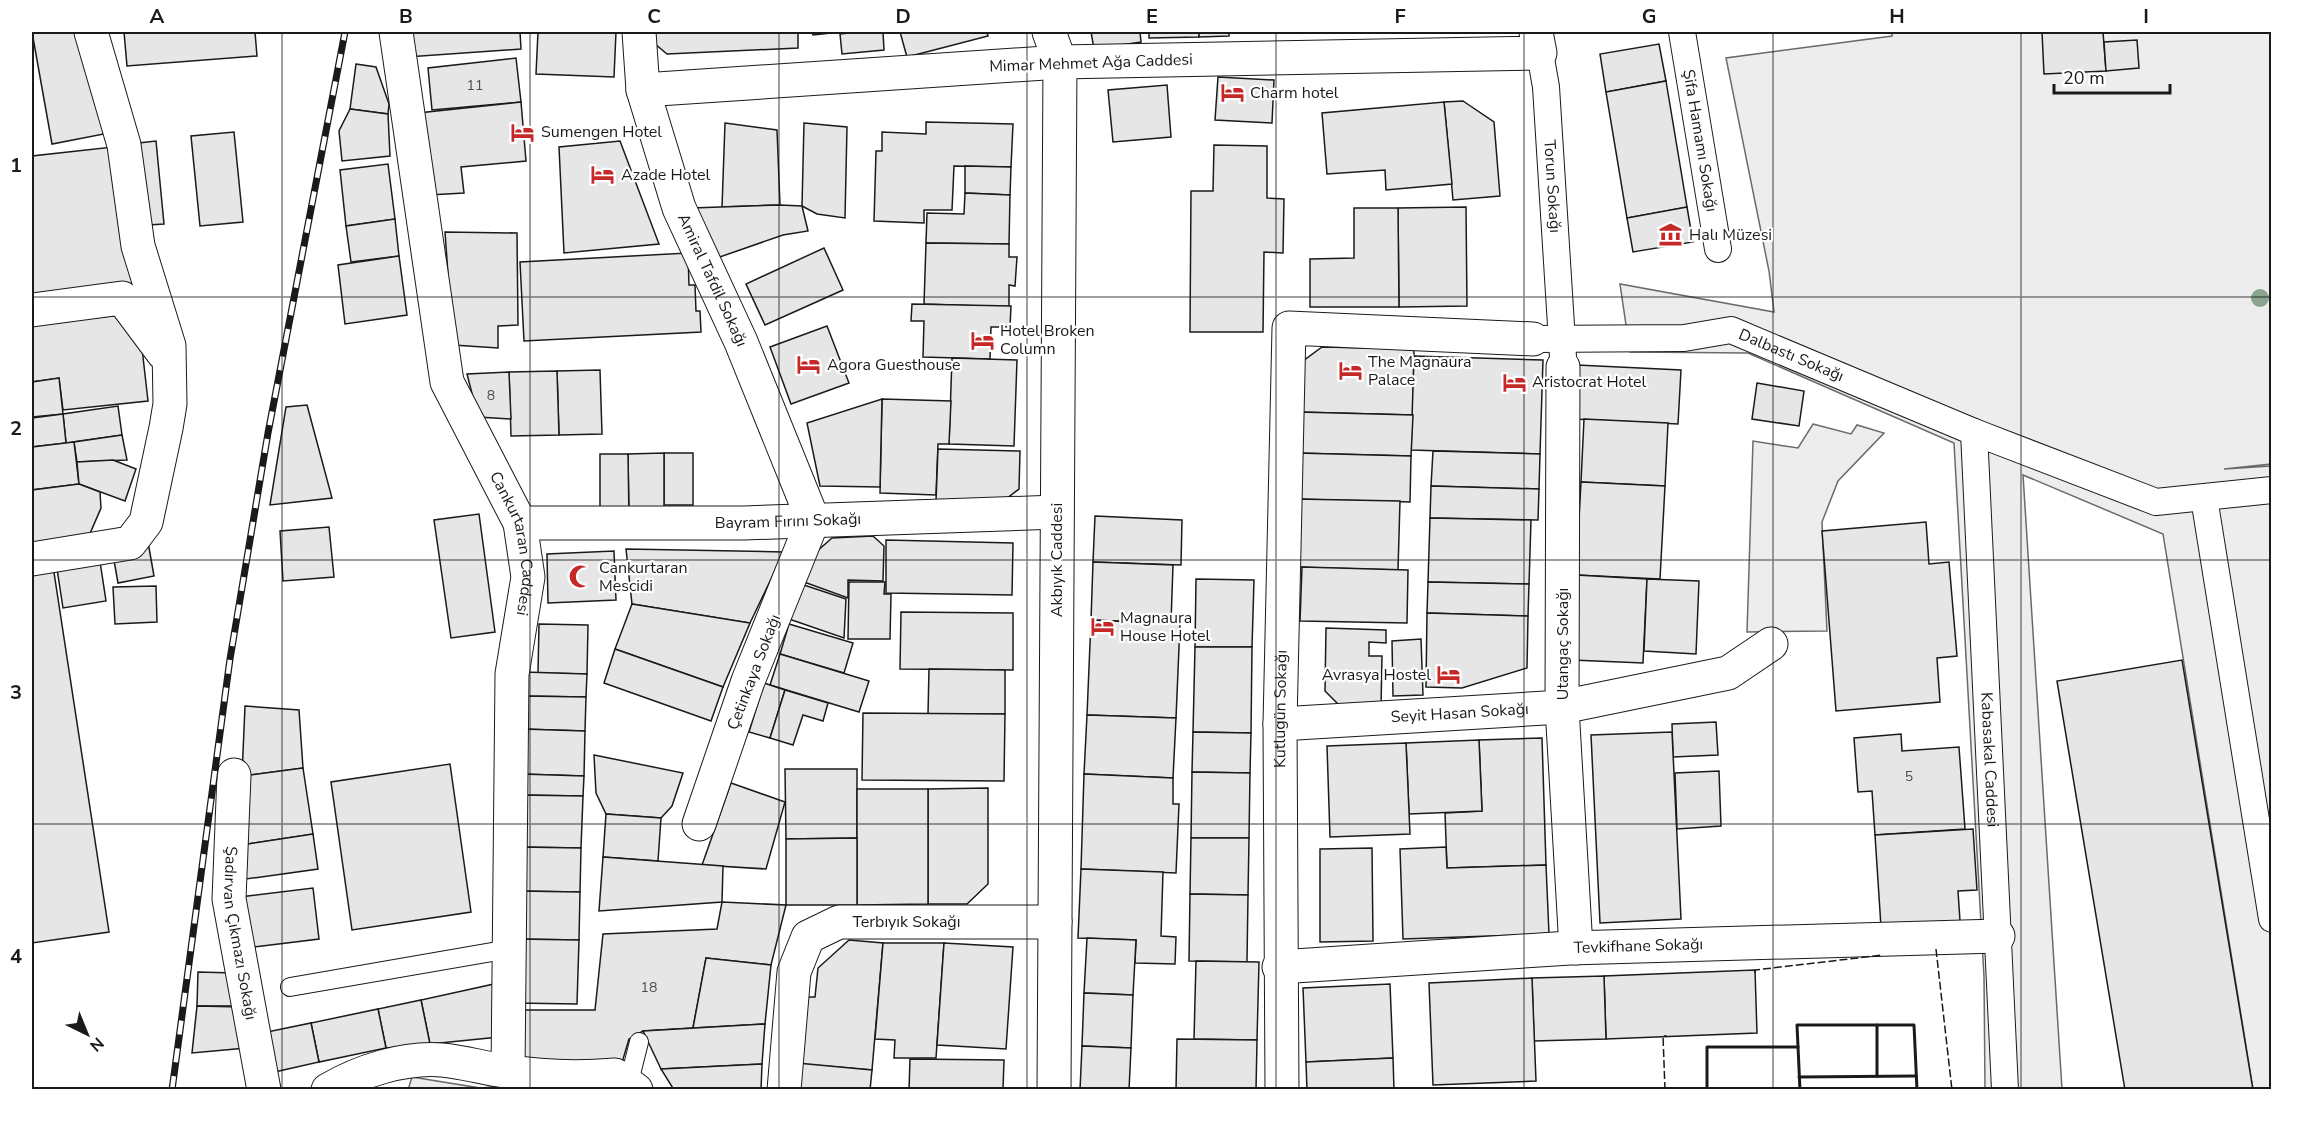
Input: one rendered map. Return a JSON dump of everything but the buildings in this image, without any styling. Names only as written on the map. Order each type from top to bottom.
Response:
[{"type":"street","points":[[32,559],[130,543],[146,522],[170,404],[169,346],[138,246],[124,145],[91,32]]},
{"type":"street","name":"Cankurtaran Caddesi","points":[[396,32],[447,382],[520,523],[528,577],[512,674],[508,1072]]},
{"type":"street","name":"Amiral Tafdil Sokağı","points":[[639,32],[643,90],[679,208],[741,342],[813,520]]},
{"type":"street","name":"Akbıyık Caddesi","points":[[1049,32],[1060,62],[1054,1089]]},
{"type":"street","name":"Şifa Hamamı Sokağı","points":[[1682,32],[1718,249]]},
{"type":"street","name":"Mimar Mehmet Ağa Caddesi","points":[[643,90],[1060,62],[1542,39]]},
{"type":"street","name":"Torun Sokağı","points":[[1542,39],[1546,87],[1553,348]]},
{"type":"street","points":[[32,310],[122,298],[169,361]]},
{"type":"street","name":"Dalbastı Sokağı","points":[[1289,328],[1553,348],[1684,338],[1731,330],[1974,432],[2156,502],[2271,490]]},
{"type":"street","name":"Kutlugün Sokağı","points":[[1282,1089],[1279,967],[1280,724],[1289,328]]},
{"type":"street","name":"Utangaç Sokağı","points":[[1553,348],[1563,707],[1576,948]]},
{"type":"street","name":"Kabasakal Caddesi","points":[[1974,432],[2005,1089]]},
{"type":"street","points":[[2204,498],[2271,919]]},
{"type":"street","name":"Bayram Fırını Sokağı","points":[[520,523],[813,520],[1057,512]]},
{"type":"street","name":"Çetinkaya Sokağı","points":[[699,824],[748,681],[813,520]]},
{"type":"street","name":"Seyit Hasan Sokağı","points":[[1280,724],[1563,707],[1728,673],[1771,644]]},
{"type":"street","name":"Şadırvan Çıkmazı Sokağı","points":[[234,776],[229,898],[264,1089]]},
{"type":"street","name":"Terbıyık Sokağı","points":[[784,1089],[794,972],[808,936],[839,922],[1055,922]]},
{"type":"street","name":"Tevkifhane Sokağı","points":[[1279,967],[1576,948],[1998,936]]},
{"type":"street","points":[[327,1089],[343,1080],[394,1076],[441,1060],[508,1072],[585,1077],[615,1075],[632,1086]]},
{"type":"lane","points":[[290,987],[509,949]]},
{"type":"lane","points":[[632,1086],[639,1042]]},
{"type":"shaded area","points":[[1892,32],[2271,32],[2271,464],[2224,469],[2271,466],[2271,1089],[2253,1089],[2163,534],[2023,475],[2062,1089],[1985,1089],[1984,977],[1954,443],[1748,353],[1630,352],[1620,284],[1774,312],[1769,271],[1726,58],[1892,36]]},
{"type":"shaded area","points":[[1813,424],[1851,434],[1857,425],[1884,433],[1838,481],[1822,522],[1827,631],[1747,632],[1753,441],[1798,448]]},
{"type":"shaded area","points":[[412,1077],[480,1088],[480,1089],[408,1090]]},
{"type":"railway","points":[[172,1090],[230,659],[268,433],[345,32]]},
{"type":"fence","points":[[1936,949],[1952,1090]]},
{"type":"fence","points":[[1755,973],[1755,970],[1883,955]]},
{"type":"fence","points":[[1665,1090],[1663,1036],[1667,1036]]},
{"type":"wall","points":[[1800,1090],[1797,1025],[1914,1025],[1917,1090]]},
{"type":"wall","points":[[1877,1025],[1877,1076]]},
{"type":"wall","points":[[1707,1090],[1707,1047],[1798,1047]]},
{"type":"wall","points":[[1799,1077],[1916,1076]]},
{"type":"place","name":"Charm hotel","points":[[1232,93]]},
{"type":"place","name":"Sumengen Hotel","points":[[523,132]]},
{"type":"place","name":"Azade Hotel","points":[[603,175]]},
{"type":"place","name":"Halı Müzesi","points":[[1671,235]]},
{"type":"place","name":"Hotel Broken Column","points":[[982,340]]},
{"type":"place","name":"Agora Guesthouse","points":[[809,365]]},
{"type":"place","name":"The Magnaura Palace","points":[[1350,371]]},
{"type":"place","name":"Aristocrat Hotel","points":[[1514,382]]},
{"type":"place","name":"Cankurtaran Mescidi","points":[[581,577]]},
{"type":"place","name":"Magnaura House Hotel","points":[[1102,627]]},
{"type":"place","name":"Avrasya Hostel","points":[[1449,675]]}]
